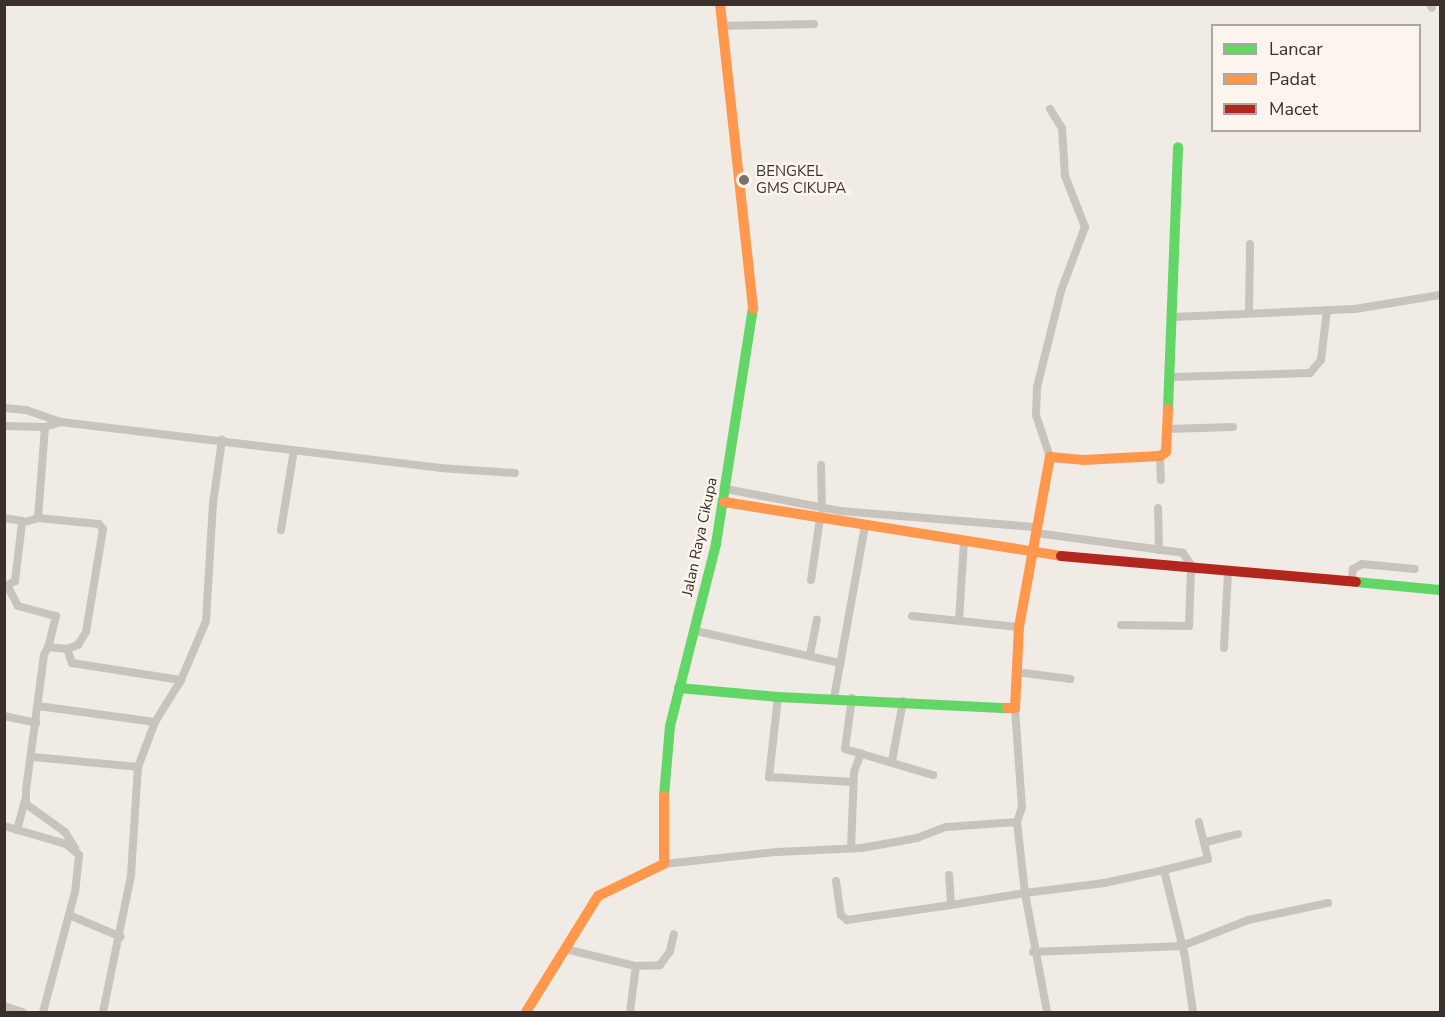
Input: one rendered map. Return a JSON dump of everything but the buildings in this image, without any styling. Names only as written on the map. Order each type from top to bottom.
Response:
[{"type":"street","name":"Jalan Raya Cikupa","points":[[664,864],[665,770],[679,688],[696,631],[724,502],[754,318],[720,4]]},
{"type":"street","points":[[721,26],[814,24]]},
{"type":"street","points":[[1047,1012],[1033,952],[1017,822],[1022,807],[1015,708],[1016,672],[1019,627],[1050,457],[1036,415],[1037,387],[1061,291],[1085,227],[1065,176],[1062,128],[1050,109]]},
{"type":"street","points":[[1050,457],[1160,456],[1166,452],[1174,317],[1178,147]]},
{"type":"street","points":[[1249,311],[1250,244]]},
{"type":"street","points":[[1174,317],[1249,311],[1327,310],[1440,295]]},
{"type":"street","points":[[1171,377],[1310,373],[1321,360],[1327,310]]},
{"type":"street","points":[[4,408],[26,410],[61,422],[294,450],[515,473]]},
{"type":"street","points":[[4,426],[45,427],[61,422]]},
{"type":"street","points":[[38,518],[45,427]]},
{"type":"street","points":[[1168,429],[1233,428]]},
{"type":"street","points":[[103,1012],[121,937],[131,875],[138,767],[155,722],[181,680],[206,621],[213,503],[222,440]]},
{"type":"street","points":[[281,530],[294,450]]},
{"type":"street","points":[[1160,456],[1161,480]]},
{"type":"street","points":[[811,580],[821,514],[821,465]]},
{"type":"street","points":[[726,489],[865,526],[1032,553],[1192,570],[1228,571],[1440,590]]},
{"type":"street","points":[[724,502],[821,514],[1036,530],[1186,554],[1192,570],[1189,626],[1121,625]]},
{"type":"street","points":[[1158,508],[1159,549]]},
{"type":"street","points":[[4,519],[23,521],[38,518],[99,524],[102,529],[88,625],[78,645],[67,649],[48,647]]},
{"type":"street","points":[[18,830],[33,757],[42,663],[56,616],[18,606],[6,587],[15,581],[23,521]]},
{"type":"street","points":[[834,698],[865,526]]},
{"type":"street","points":[[959,621],[964,542]]},
{"type":"street","points":[[1351,582],[1353,569],[1362,564],[1415,569]]},
{"type":"street","points":[[1224,648],[1228,571]]},
{"type":"street","points":[[912,616],[1019,627]]},
{"type":"street","points":[[810,655],[817,620]]},
{"type":"street","points":[[696,631],[840,663]]},
{"type":"street","points":[[67,649],[72,663],[181,680]]},
{"type":"street","points":[[1016,672],[1071,679]]},
{"type":"street","points":[[679,688],[778,697],[852,698],[1015,708]]},
{"type":"street","points":[[778,697],[770,777],[853,782]]},
{"type":"street","points":[[852,698],[845,749],[892,760],[933,775]]},
{"type":"street","points":[[892,760],[903,701]]},
{"type":"street","points":[[38,706],[155,722]]},
{"type":"street","points":[[4,716],[36,723]]},
{"type":"street","points":[[851,848],[853,782],[861,753]]},
{"type":"street","points":[[33,757],[138,767]]},
{"type":"street","points":[[25,801],[65,832],[79,855],[78,876],[43,1012]]},
{"type":"street","points":[[526,1012],[598,896],[634,875],[664,864],[851,848],[917,838],[946,827],[1017,822]]},
{"type":"street","points":[[836,881],[841,915],[847,920],[951,905],[1164,870],[1208,859],[1206,842],[1199,822]]},
{"type":"street","points":[[4,826],[75,848]]},
{"type":"street","points":[[1206,842],[1238,834]]},
{"type":"street","points":[[1164,870],[1182,946],[1193,1012]]},
{"type":"street","points":[[949,875],[951,905]]},
{"type":"street","points":[[1033,952],[1182,946],[1248,921],[1328,903]]},
{"type":"street","points":[[69,915],[121,937]]},
{"type":"street","points":[[565,949],[636,966],[666,961],[674,934]]},
{"type":"street","points":[[630,1012],[636,966]]},
{"type":"street","points":[[4,1006],[23,1012]]},
{"type":"traffic: fast","points":[[1168,409],[1178,147]]},
{"type":"traffic: fast","points":[[664,796],[670,726],[716,544],[753,309]]},
{"type":"traffic: fast","points":[[1356,582],[1440,590]]},
{"type":"traffic: fast","points":[[679,688],[778,697],[1007,708]]},
{"type":"traffic: slow","points":[[720,4],[753,309]]},
{"type":"traffic: slow","points":[[1007,708],[1015,708],[1019,627],[1050,457],[1083,460],[1160,456],[1166,452],[1168,409]]},
{"type":"traffic: slow","points":[[724,502],[1061,556]]},
{"type":"traffic: slow","points":[[526,1012],[598,896],[664,864],[664,796]]},
{"type":"traffic: jam","points":[[1061,556],[1356,582]]},
{"type":"place","name":"BENGKEL GMS CIKUPA","points":[[744,180]]}]
